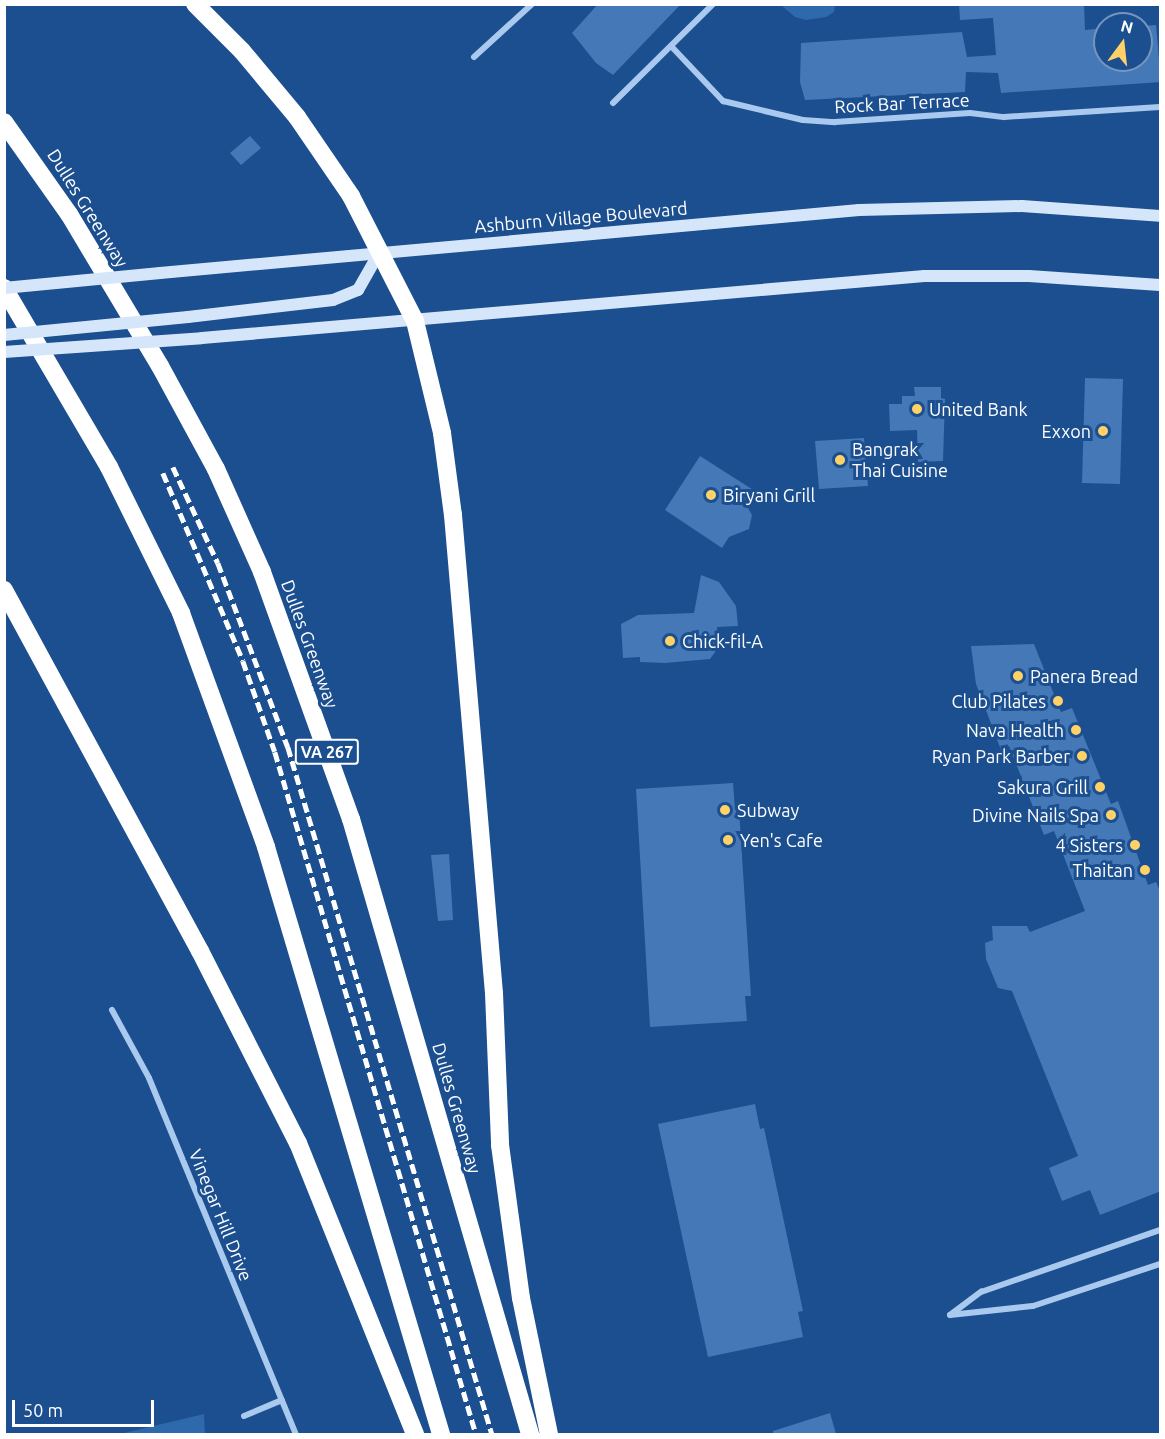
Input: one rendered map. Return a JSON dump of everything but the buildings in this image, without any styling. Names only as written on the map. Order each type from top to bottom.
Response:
[{"type":"highway","points":[[195,4],[279,93],[351,196],[415,321],[442,433],[453,515],[494,993],[500,1145],[521,1298],[549,1434]]},
{"type":"highway","name":"Dulles Greenway","points":[[4,122],[69,214],[160,366],[216,469],[262,572],[351,819],[530,1434]]},
{"type":"highway","points":[[4,288],[109,467],[181,613],[266,847],[441,1434]]},
{"type":"highway","points":[[4,590],[200,951],[298,1143],[415,1434]]},
{"type":"main road","name":"Ashburn Village Boulevard","points":[[4,288],[379,253],[941,206],[1022,206],[1161,216]]},
{"type":"main road","points":[[4,335],[333,300],[358,290],[379,253]]},
{"type":"main road","points":[[4,352],[415,321],[924,276],[1041,276],[1161,285]]},
{"type":"street","points":[[474,57],[532,4]]},
{"type":"street","points":[[613,103],[713,4]]},
{"type":"street","name":"Rock Bar Terrace","points":[[671,46],[723,101],[803,120],[835,122],[970,113],[1004,117],[1161,107]]},
{"type":"street","name":"Vinegar Hill Drive","points":[[112,1010],[149,1078],[296,1434]]},
{"type":"street","points":[[1161,1230],[981,1292],[950,1315],[1033,1306],[1161,1264]]},
{"type":"street","points":[[244,1416],[282,1400]]},
{"type":"shaded area","points":[[781,5],[835,5],[834,12],[826,17],[806,20],[795,17]]},
{"type":"shaded area","points":[[204,1414],[205,1434],[120,1434]]},
{"type":"railway","points":[[173,467],[218,563],[288,747],[492,1434]]},
{"type":"railway","points":[[163,473],[243,661],[275,752],[476,1434]]},
{"type":"place","name":"United Bank","points":[[917,409]]},
{"type":"place","name":"Exxon","points":[[1103,431]]},
{"type":"place","name":"Bangrak Thai Cuisine","points":[[840,460]]},
{"type":"place","name":"Biryani Grill","points":[[711,495]]},
{"type":"place","name":"Chick-fil-A","points":[[670,641]]},
{"type":"place","name":"Panera Bread","points":[[1018,676]]},
{"type":"place","name":"Club Pilates","points":[[1058,701]]},
{"type":"place","name":"Nava Health","points":[[1076,730]]},
{"type":"place","name":"Ryan Park Barber","points":[[1082,756]]},
{"type":"place","name":"Sakura Grill","points":[[1100,787]]},
{"type":"place","name":"Subway","points":[[725,810]]},
{"type":"place","name":"Divine Nails Spa","points":[[1111,815]]},
{"type":"place","name":"Yen's Cafe","points":[[728,840]]},
{"type":"place","name":"4 Sisters","points":[[1135,845]]},
{"type":"place","name":"Thaitan","points":[[1145,870]]}]
